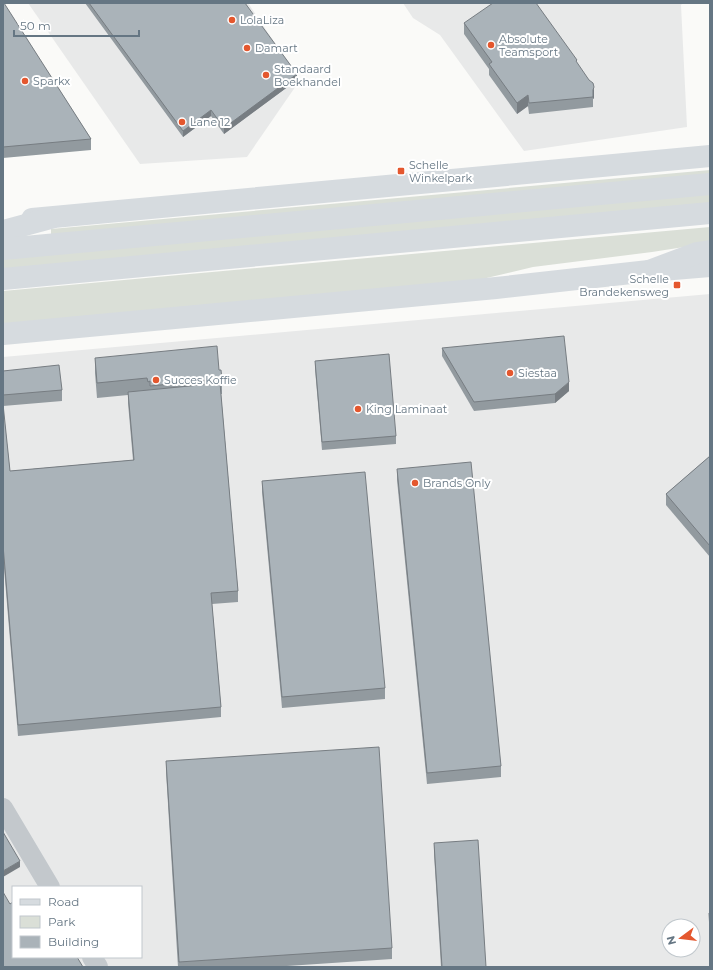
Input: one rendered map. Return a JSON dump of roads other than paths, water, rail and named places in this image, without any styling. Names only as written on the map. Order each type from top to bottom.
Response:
[{"type":"main road","points":[[3,222],[710,156]]},
{"type":"main road","points":[[3,249],[710,184]]},
{"type":"main road","points":[[3,279],[710,213]]},
{"type":"main road","points":[[3,231],[51,218]]},
{"type":"main road","points":[[649,271],[697,253],[710,251]]},
{"type":"main road","points":[[3,334],[496,288],[649,271],[710,266]]},
{"type":"street","points":[[3,808],[49,886]]},
{"type":"street","points":[[93,958],[98,967]]},
{"type":"place","name":"LolaLiza","points":[[232,20]]},
{"type":"place","name":"Absolute Teamsport","points":[[491,45]]},
{"type":"place","name":"Damart","points":[[247,48]]},
{"type":"place","name":"Standaard Boekhandel","points":[[266,75]]},
{"type":"place","name":"Sparkx","points":[[25,81]]},
{"type":"place","name":"Lane 12","points":[[182,122]]},
{"type":"place","name":"Schelle Winkelpark","points":[[401,171]]},
{"type":"place","name":"Schelle Brandekensweg","points":[[677,285]]},
{"type":"place","name":"Siestaa","points":[[510,373]]},
{"type":"place","name":"Succes Koffie","points":[[156,380]]},
{"type":"place","name":"King Laminaat","points":[[358,409]]},
{"type":"place","name":"Brands Only","points":[[415,483]]}]
